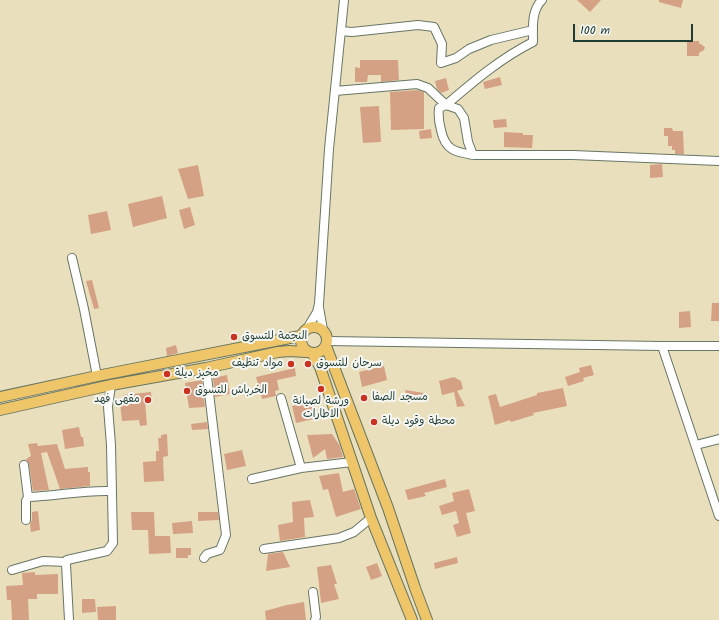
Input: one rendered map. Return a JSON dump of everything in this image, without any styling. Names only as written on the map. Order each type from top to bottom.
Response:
[{"type":"main road","points":[[412,620],[371,518],[320,367],[309,353],[302,348],[300,336],[308,327],[316,327],[323,330],[327,336],[326,344],[388,508],[427,620]]},
{"type":"main road","points":[[0,397],[97,376],[300,336]]},
{"type":"main road","points":[[0,410],[111,384],[206,368],[278,352],[289,351],[309,353],[321,351],[326,344]]},
{"type":"street","points":[[308,327],[317,312],[319,304],[329,149],[344,0]]},
{"type":"street","points":[[542,0],[535,12],[533,42],[490,68],[446,105],[439,108],[442,139],[447,145],[457,152],[472,156],[573,156],[719,161]]},
{"type":"street","points":[[341,31],[352,32],[418,24],[434,27],[442,44],[441,63],[456,58],[469,49],[491,40],[533,30]]},
{"type":"street","points":[[335,91],[417,84],[428,88],[446,105],[458,109],[464,118],[472,156]]},
{"type":"street","points":[[72,258],[97,376]]},
{"type":"street","points":[[319,304],[323,330]]},
{"type":"street","points":[[326,344],[719,346]]},
{"type":"street","points":[[662,346],[719,516]]},
{"type":"street","points":[[204,558],[207,554],[220,550],[226,535],[206,368]]},
{"type":"street","points":[[69,620],[66,562],[69,558],[107,551],[113,543],[110,427],[108,407],[111,384]]},
{"type":"street","points":[[281,398],[302,468]]},
{"type":"street","points":[[696,445],[719,439]]},
{"type":"street","points":[[252,479],[302,468],[352,462]]},
{"type":"street","points":[[24,465],[28,497],[26,501],[26,520]]},
{"type":"street","points":[[28,497],[53,496],[69,492],[74,494],[82,491],[111,491]]},
{"type":"street","points":[[264,549],[339,538],[354,532],[371,518]]},
{"type":"street","points":[[12,570],[43,561],[66,562]]},
{"type":"street","points":[[313,592],[316,617],[315,620]]},
{"type":"building","points":[[577,0],[601,0],[590,12]]},
{"type":"building","points":[[659,0],[683,0],[681,8],[659,2]]},
{"type":"building","points":[[687,41],[699,41],[699,43],[705,47],[704,50],[699,53],[699,56],[687,56]]},
{"type":"building","points":[[360,60],[398,60],[399,80],[381,82],[381,75],[368,75],[367,82],[355,82],[355,67],[360,68]]},
{"type":"building","points":[[500,77],[502,85],[485,89],[483,82]]},
{"type":"building","points":[[446,78],[449,90],[441,93],[437,89],[435,81]]},
{"type":"building","points":[[418,90],[424,92],[424,129],[391,130],[390,92]]},
{"type":"building","points":[[379,106],[381,142],[363,143],[360,107]]},
{"type":"building","points":[[506,119],[507,127],[494,128],[493,120]]},
{"type":"building","points":[[664,128],[672,128],[673,131],[683,131],[684,154],[675,154],[675,150],[672,150],[672,146],[668,146],[668,136],[664,136]]},
{"type":"building","points":[[431,129],[432,138],[420,139],[419,131]]},
{"type":"building","points":[[504,132],[533,135],[532,148],[504,147]]},
{"type":"building","points":[[662,164],[663,177],[650,178],[650,165]]},
{"type":"building","points":[[198,165],[204,196],[188,199],[178,169]]},
{"type":"building","points":[[162,196],[167,218],[133,227],[128,204]]},
{"type":"building","points":[[190,207],[195,225],[184,229],[179,210]]},
{"type":"building","points":[[107,211],[111,230],[91,234],[88,215]]},
{"type":"building","points":[[92,280],[99,308],[94,309],[86,281]]},
{"type":"building","points":[[712,303],[719,303],[719,321],[711,321]]},
{"type":"building","points":[[690,311],[691,327],[679,328],[679,312]]},
{"type":"building","points":[[176,345],[178,353],[167,356],[166,348]]},
{"type":"building","points":[[591,365],[594,375],[583,378],[584,381],[568,386],[565,377],[580,372],[579,368]]},
{"type":"building","points":[[384,366],[387,380],[362,387],[359,372]]},
{"type":"building","points":[[295,368],[296,376],[277,380],[279,390],[275,391],[276,396],[262,399],[256,377]]},
{"type":"building","points":[[227,375],[230,394],[215,397],[213,378]]},
{"type":"building","points":[[454,377],[461,381],[463,389],[457,391],[465,406],[457,407],[454,392],[442,395],[439,381]]},
{"type":"building","points":[[202,380],[205,407],[189,408],[185,383]]},
{"type":"building","points":[[563,388],[567,406],[533,413],[534,415],[495,425],[488,396],[496,394],[500,407],[537,395],[537,393]]},
{"type":"building","points":[[405,390],[418,392],[429,394],[409,402]]},
{"type":"building","points":[[151,392],[152,401],[145,402],[147,425],[140,426],[139,420],[122,421],[120,403],[125,403],[123,395]]},
{"type":"building","points":[[314,401],[318,418],[296,423],[292,406]]},
{"type":"building","points":[[207,422],[208,429],[192,430],[191,424]]},
{"type":"building","points":[[79,427],[81,437],[83,437],[84,446],[65,449],[62,430]]},
{"type":"building","points":[[167,434],[168,456],[163,457],[164,481],[144,482],[143,462],[156,461],[156,451],[159,451],[158,438],[161,438],[161,435]]},
{"type":"building","points":[[332,434],[340,446],[343,457],[327,459],[325,449],[313,458],[307,435]]},
{"type":"building","points":[[37,443],[38,446],[57,444],[65,469],[88,467],[88,472],[90,472],[90,486],[60,489],[47,452],[41,453],[49,490],[33,491],[29,464],[26,459],[31,456],[28,444]]},
{"type":"building","points":[[242,450],[246,466],[227,470],[224,454]]},
{"type":"building","points":[[339,473],[343,492],[354,489],[361,509],[336,517],[328,489],[323,490],[319,476]]},
{"type":"building","points":[[445,479],[447,487],[424,493],[426,496],[408,500],[405,490]]},
{"type":"building","points":[[469,489],[475,511],[466,513],[471,533],[457,537],[453,525],[459,523],[456,511],[442,515],[439,506],[454,501],[452,493]]},
{"type":"building","points":[[310,500],[314,517],[304,518],[305,537],[280,541],[278,525],[293,522],[292,502]]},
{"type":"building","points":[[38,511],[40,530],[31,532],[30,524],[32,520],[32,512]]},
{"type":"building","points":[[131,512],[154,512],[155,536],[170,536],[171,553],[149,554],[148,530],[132,530]]},
{"type":"building","points":[[198,512],[218,512],[219,520],[198,521]]},
{"type":"building","points":[[192,521],[193,533],[173,534],[172,523]]},
{"type":"building","points":[[176,548],[191,548],[191,555],[188,555],[188,558],[176,558]]},
{"type":"building","points":[[283,552],[290,567],[266,571],[268,554]]},
{"type":"building","points":[[457,557],[458,563],[435,569],[434,563]]},
{"type":"building","points":[[377,563],[382,576],[371,580],[366,567]]},
{"type":"building","points":[[331,565],[337,584],[334,584],[339,599],[321,603],[317,567]]},
{"type":"building","points":[[35,572],[35,575],[58,574],[58,594],[37,594],[37,599],[28,599],[29,620],[12,620],[11,600],[7,600],[6,586],[23,585],[22,573]]},
{"type":"building","points":[[82,599],[95,599],[96,612],[82,613]]},
{"type":"building","points":[[304,602],[306,620],[266,620],[265,611]]},
{"type":"building","points":[[116,606],[116,620],[98,620],[97,607]]},
{"type":"place","name":"النجمة للتسوق","points":[[234,337]]},
{"type":"place","name":"مواد تنظيف","points":[[291,364]]},
{"type":"place","name":"سرحان للتسوق","points":[[308,364]]},
{"type":"place","name":"مخبز ديلة","points":[[167,374]]},
{"type":"place","name":"ورشة لصيانة الاطارات","points":[[321,389]]},
{"type":"place","name":"الخرباش للتسوق","points":[[187,391]]},
{"type":"place","name":"مسجد الصفا","points":[[364,398]]},
{"type":"place","name":"مقهى فهد","points":[[148,400]]},
{"type":"place","name":"محطة وقود ديلة","points":[[374,422]]}]
